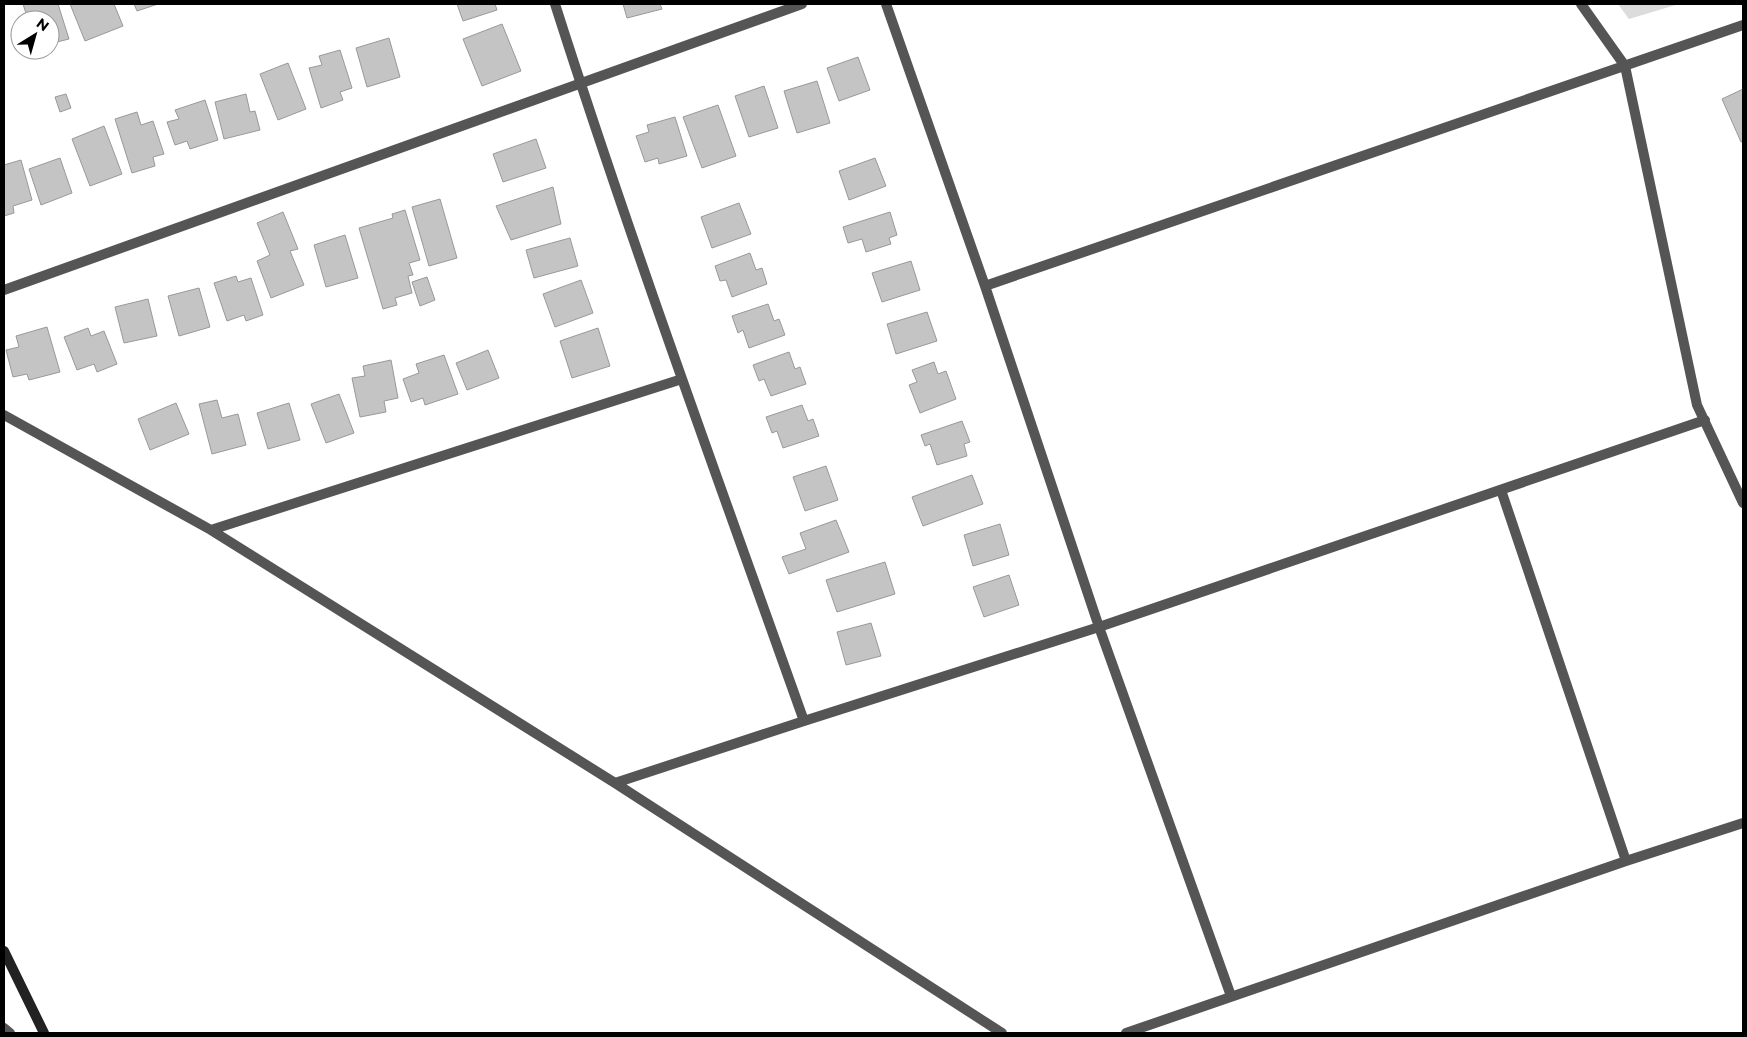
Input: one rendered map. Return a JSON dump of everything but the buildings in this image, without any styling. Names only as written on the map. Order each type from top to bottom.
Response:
[{"type":"main road","points":[[4,951],[44,1033]]},
{"type":"street","points":[[555,4],[580,83],[682,379],[804,721]]},
{"type":"street","points":[[4,290],[802,4]]},
{"type":"street","points":[[886,4],[985,286],[1099,627],[1231,996]]},
{"type":"street","points":[[1581,4],[1625,66],[1697,405],[1743,503]]},
{"type":"street","points":[[985,286],[1743,25]]},
{"type":"street","points":[[211,530],[682,379]]},
{"type":"street","points":[[4,414],[211,530],[615,783],[1002,1033]]},
{"type":"street","points":[[615,783],[1099,627],[1705,420]]},
{"type":"street","points":[[1501,490],[1626,861]]},
{"type":"street","points":[[1126,1033],[1626,861],[1743,823]]},
{"type":"street","points":[[4,1028],[10,1033]]},
{"type":"shaded area","points":[[1618,4],[1679,4],[1629,19]]}]
